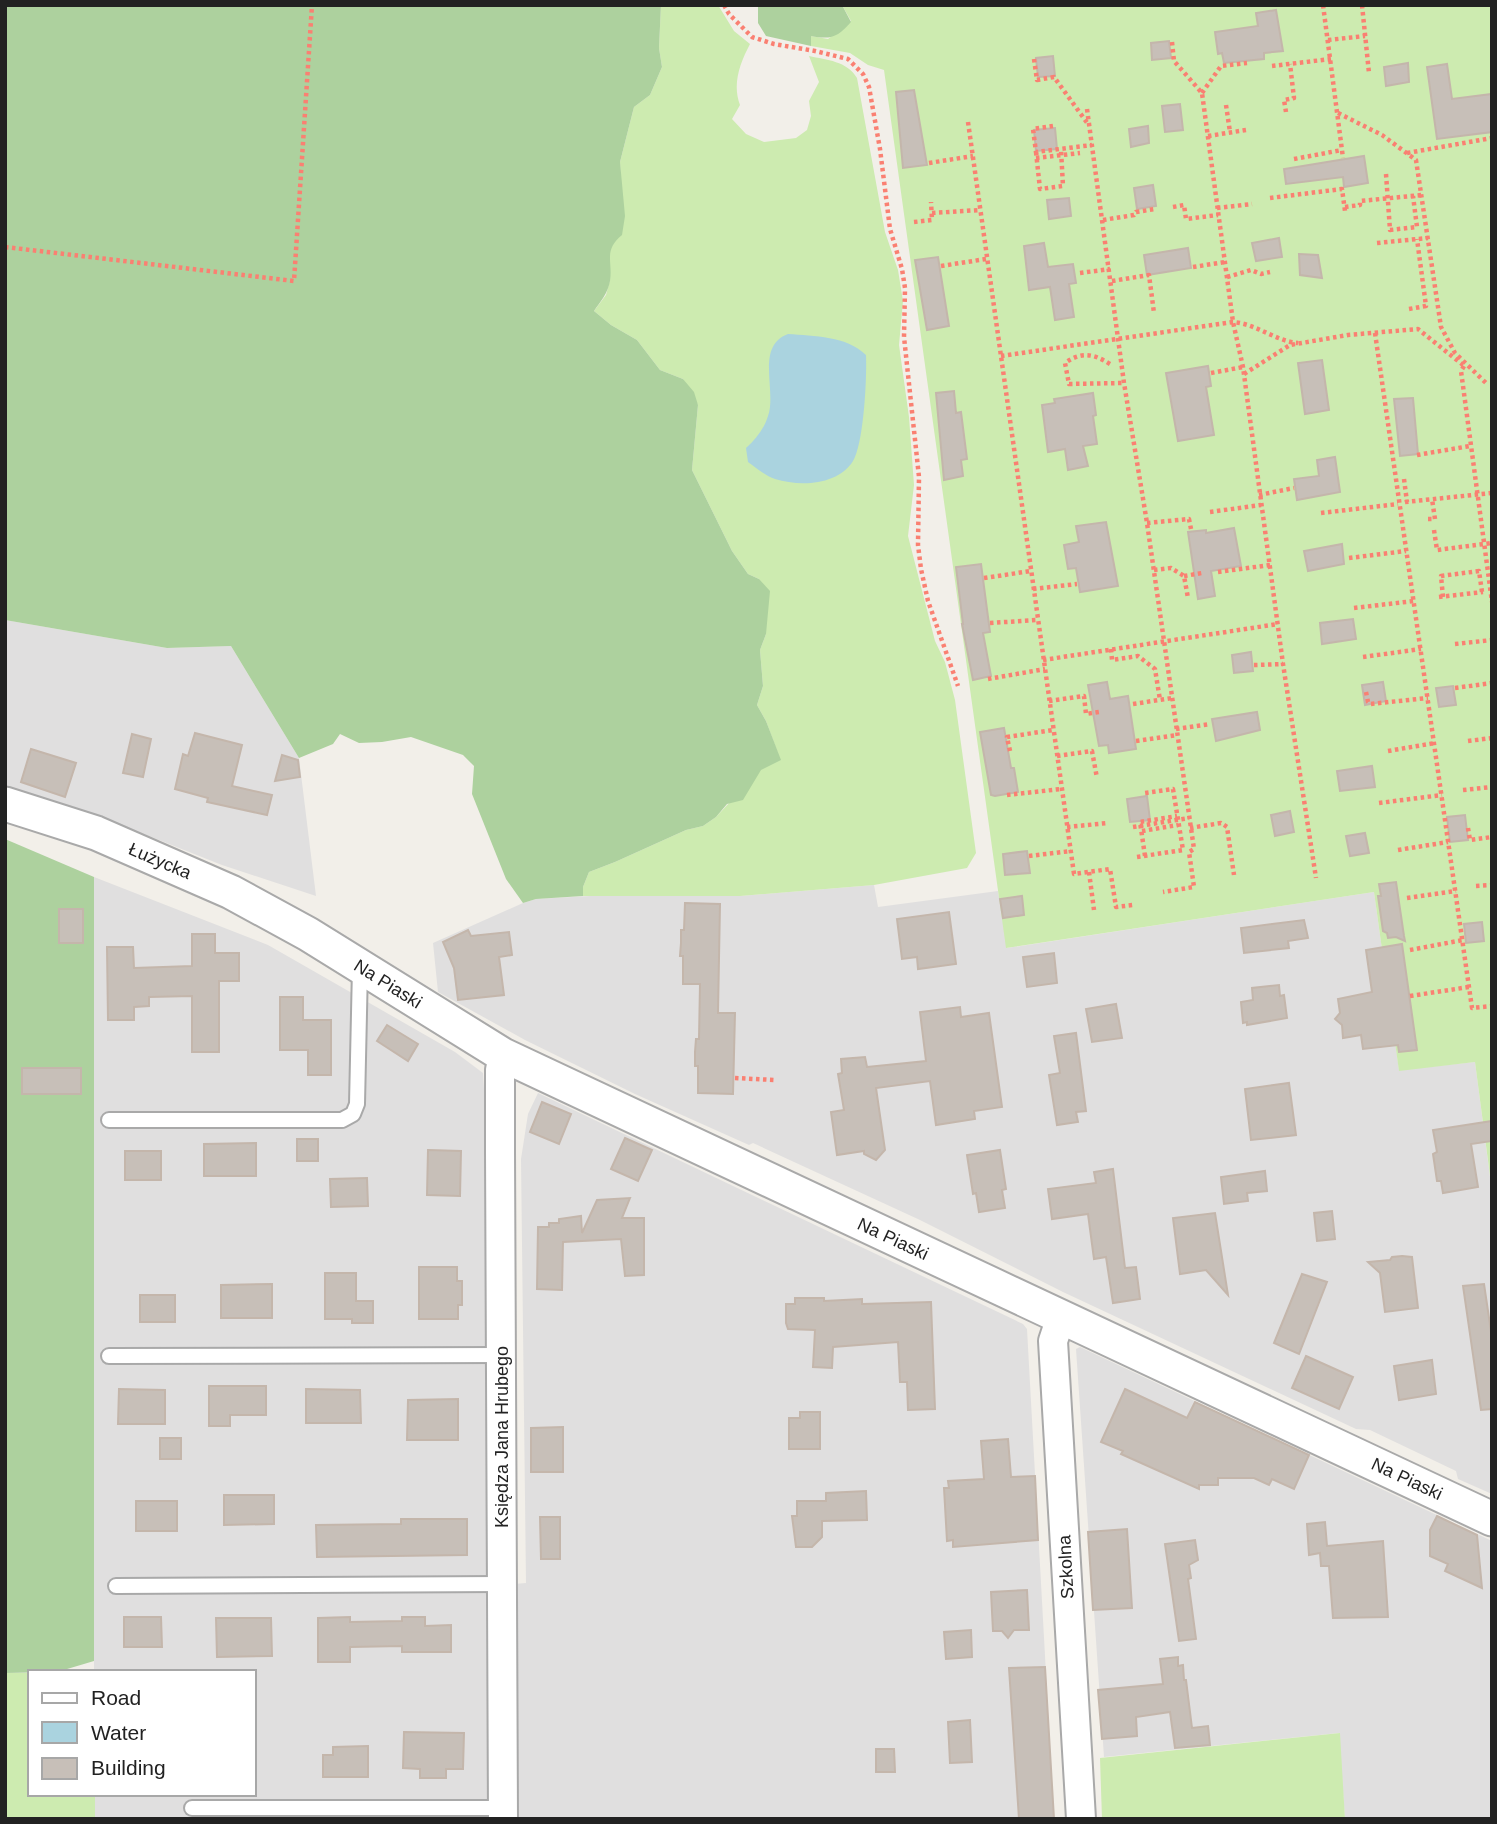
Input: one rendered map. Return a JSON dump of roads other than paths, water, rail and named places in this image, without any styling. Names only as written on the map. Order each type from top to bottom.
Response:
[{"type":"street","name":"Łużycka","points":[[5,804],[96,833],[159,859],[231,892],[308,934]]},
{"type":"street","name":"Na Piaski","points":[[308,934],[503,1055],[1492,1519]]},
{"type":"street","name":"Księdza Jana Hrubego","points":[[503,1055],[500,1070],[503,1813]]},
{"type":"street","name":"Szkolna","points":[[1062,1317],[1053,1341],[1081,1819]]},
{"type":"lane","points":[[109,1120],[342,1120],[353,1114],[357,1104],[360,966]]},
{"type":"lane","points":[[109,1356],[502,1355]]},
{"type":"lane","points":[[116,1586],[503,1584]]},
{"type":"lane","points":[[192,1808],[503,1813]]},
{"type":"water","points":[[788,334],[840,341],[866,355],[864,409],[857,452],[846,469],[818,482],[785,482],[765,474],[748,462],[746,448],[759,434],[768,416],[772,348]]}]
